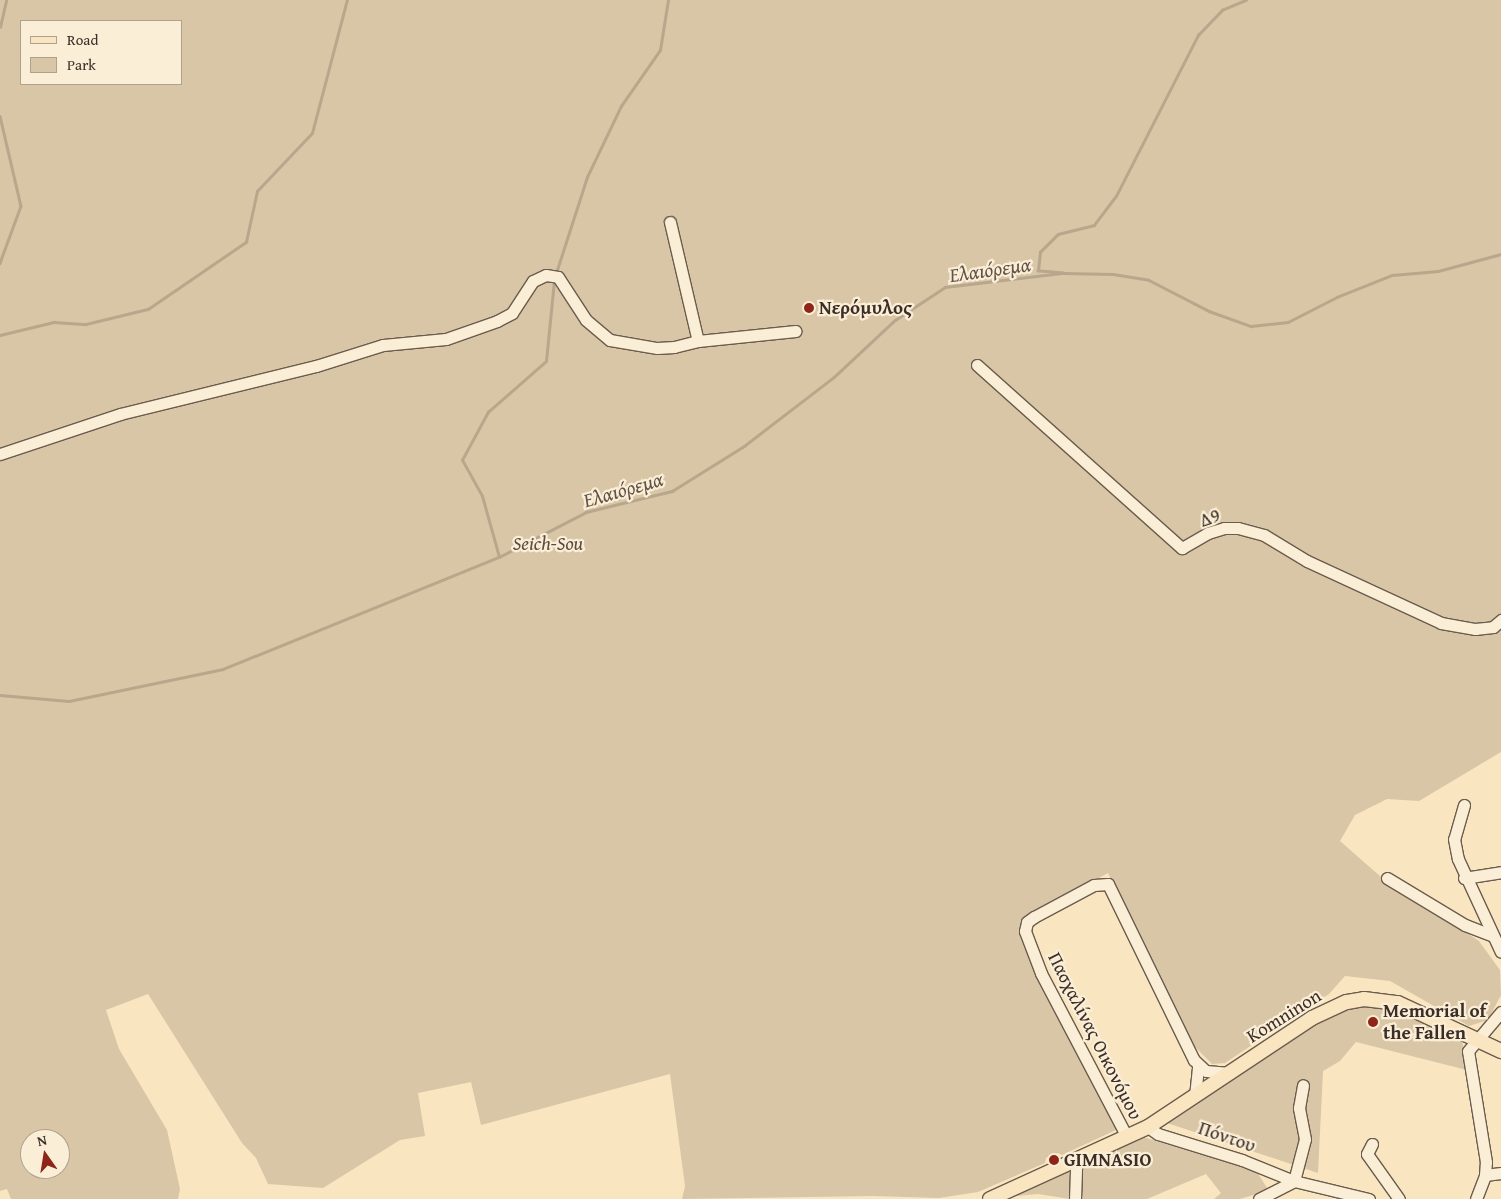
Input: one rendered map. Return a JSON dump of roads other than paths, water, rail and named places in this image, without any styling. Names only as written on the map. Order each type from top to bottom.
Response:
[{"type":"main road","name":"Komninon","points":[[990,1199],[1148,1127],[1332,1006],[1364,998],[1398,1003],[1475,1041],[1501,1051]]},
{"type":"street","points":[[670,222],[698,341]]},
{"type":"street","points":[[0,454],[120,414],[322,365],[383,345],[446,339],[497,321],[512,312],[533,280],[546,275],[558,277],[586,320],[610,340],[657,348],[698,341],[795,331]]},
{"type":"street","name":"Δ9","points":[[977,365],[1182,548],[1208,533],[1224,528],[1238,528],[1264,535],[1307,561],[1441,623],[1475,629],[1493,627],[1501,620]]},
{"type":"street","points":[[1464,805],[1454,839],[1464,878],[1501,952]]},
{"type":"street","points":[[1464,878],[1501,872]]},
{"type":"street","points":[[1387,878],[1464,925],[1491,935]]},
{"type":"street","name":"Πασχαλίνας Οικονόμου","points":[[1127,1136],[1120,1117],[1047,986],[1026,935],[1027,922],[1094,885],[1108,884],[1198,1064]]},
{"type":"street","points":[[1476,1199],[1485,1176],[1486,1162],[1468,1051],[1475,1041],[1488,1032],[1501,1012]]},
{"type":"street","points":[[1195,1096],[1198,1064],[1212,1072],[1230,1073]]},
{"type":"street","points":[[1259,1199],[1294,1182],[1305,1140],[1300,1108],[1303,1085]]},
{"type":"street","name":"Πόντου","points":[[1148,1127],[1158,1134],[1235,1158],[1294,1182],[1369,1199]]},
{"type":"street","points":[[1372,1144],[1367,1154],[1399,1199]]},
{"type":"street","points":[[1075,1199],[1076,1161]]},
{"type":"street","points":[[1485,1176],[1501,1173]]},
{"type":"waterway","name":"Ελαιόρεμα","points":[[0,27],[6,0]]},
{"type":"waterway","points":[[0,335],[54,322],[86,324],[148,309],[246,242],[257,191],[312,133],[347,0]]},
{"type":"waterway","points":[[556,273],[587,177],[621,106],[660,50],[668,0]]},
{"type":"waterway","name":"Ελαιόρεμα","points":[[499,557],[586,512],[672,491],[744,446],[834,377],[895,320],[945,287],[1063,273],[1038,271],[1040,252],[1058,234],[1094,225],[1116,196],[1198,35],[1222,10],[1246,0]]},
{"type":"waterway","name":"Ελαιόρεμα","points":[[0,116],[21,206],[0,263]]},
{"type":"waterway","points":[[1063,273],[1113,274],[1149,280],[1209,311],[1251,326],[1288,322],[1337,297],[1392,275],[1438,271],[1501,254]]},
{"type":"waterway","points":[[0,695],[69,701],[223,669],[499,557],[482,496],[462,460],[488,412],[546,361],[554,281]]},
{"type":"place","name":"Νερόμυλος","points":[[809,308]]},
{"type":"place","name":"Memorial of the Fallen","points":[[1373,1022]]},
{"type":"place","name":"GIMNASIO","points":[[1054,1160]]},
{"type":"park label","name":"Seich-Sou","points":[[548,544]]}]
